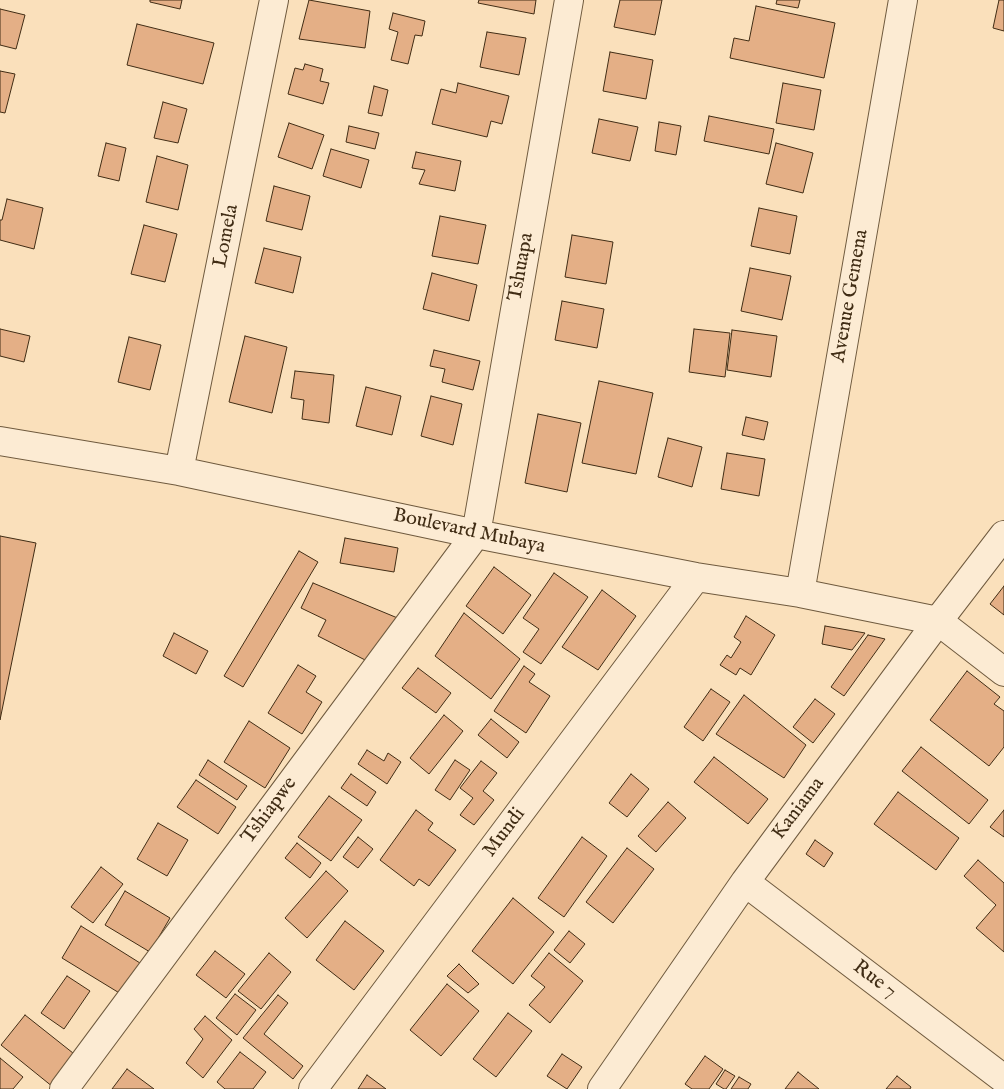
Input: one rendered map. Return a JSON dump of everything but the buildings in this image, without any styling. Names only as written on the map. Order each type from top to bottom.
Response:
[{"type":"street","name":"Lomela","points":[[179,471],[274,0]]},
{"type":"street","name":"Tshuapa","points":[[476,534],[569,0]]},
{"type":"street","name":"Avenue Gemena","points":[[800,593],[903,0]]},
{"type":"street","name":"Boulevard Mubaya","points":[[0,441],[179,471],[476,534],[696,577],[800,593],[938,621]]},
{"type":"street","name":"Tshiapwe","points":[[64,1089],[476,534]]},
{"type":"street","name":"Kaniama","points":[[602,1089],[745,882],[1004,535]]},
{"type":"street","name":"Mundi","points":[[313,1089],[696,577]]},
{"type":"street","points":[[938,621],[1004,672]]},
{"type":"street","name":"Rue 7","points":[[745,882],[1004,1079]]}]
